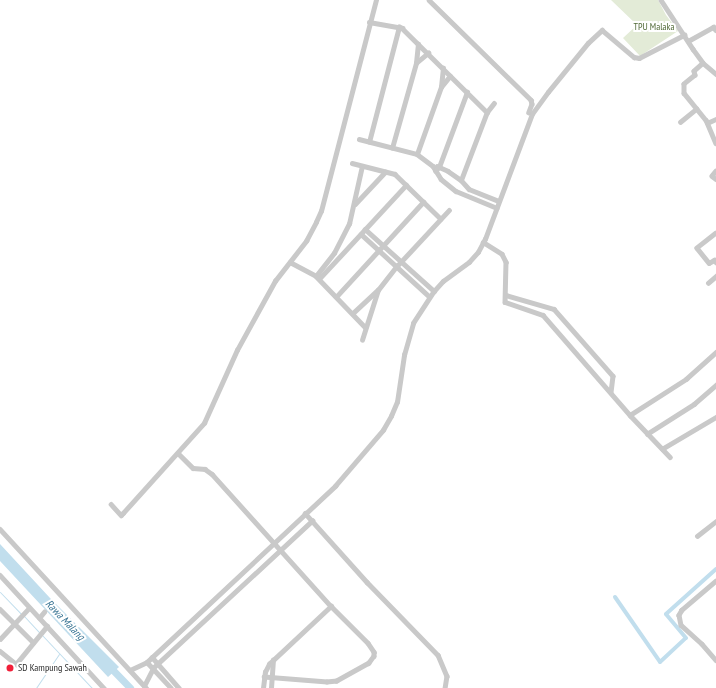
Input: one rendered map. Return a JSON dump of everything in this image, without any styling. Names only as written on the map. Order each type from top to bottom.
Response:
[{"type":"street","points":[[111,504],[121,515],[204,423],[237,350],[275,281],[306,241],[321,211],[369,22],[376,0]]},
{"type":"street","points":[[429,0],[531,100],[532,104],[529,112]]},
{"type":"street","points":[[661,0],[703,63],[716,74]]},
{"type":"street","points":[[369,22],[399,27],[428,53],[487,112]]},
{"type":"street","points":[[369,142],[399,27]]},
{"type":"street","points":[[688,41],[713,27],[716,30]]},
{"type":"street","points":[[130,670],[152,658],[335,486],[383,430],[392,416],[401,385],[407,341],[413,323],[429,296],[443,281],[469,262],[483,242],[532,114],[565,70],[598,32],[602,30],[606,32],[634,57],[639,58],[684,35]]},
{"type":"street","points":[[392,148],[416,63],[418,44]]},
{"type":"street","points":[[416,63],[428,53]]},
{"type":"street","points":[[703,63],[694,71],[695,75],[683,86],[684,93],[693,102],[696,109],[707,123],[716,142]]},
{"type":"street","points":[[417,154],[440,87],[443,68]]},
{"type":"street","points":[[440,87],[450,76]]},
{"type":"street","points":[[435,171],[439,167],[467,92]]},
{"type":"street","points":[[461,180],[487,112],[494,103]]},
{"type":"street","points":[[680,122],[696,109]]},
{"type":"street","points":[[707,123],[716,119]]},
{"type":"street","points":[[359,140],[417,154],[433,166],[439,167],[461,180],[469,189],[499,201]]},
{"type":"street","points":[[352,163],[395,174],[441,219]]},
{"type":"street","points":[[318,277],[334,253],[349,224],[362,166]]},
{"type":"street","points":[[433,166],[435,171],[447,184],[466,196],[497,208]]},
{"type":"street","points":[[716,171],[712,176],[716,179]]},
{"type":"street","points":[[354,205],[386,172]]},
{"type":"street","points":[[318,277],[361,234],[406,185]]},
{"type":"street","points":[[466,196],[469,189]]},
{"type":"street","points":[[336,297],[423,202]]},
{"type":"street","points":[[352,314],[378,290],[397,266],[449,210]]},
{"type":"street","points":[[365,229],[434,291]]},
{"type":"street","points":[[716,233],[697,248],[709,263],[714,260],[716,262]]},
{"type":"street","points":[[361,234],[429,296]]},
{"type":"street","points":[[483,242],[502,254],[506,262],[505,302],[543,315],[630,415],[670,458]]},
{"type":"street","points":[[290,262],[318,277],[365,327]]},
{"type":"street","points":[[708,283],[716,276]]},
{"type":"street","points":[[362,340],[378,290]]},
{"type":"street","points":[[506,295],[554,309],[613,376],[611,392]]},
{"type":"street","points":[[543,315],[546,307]]},
{"type":"street","points":[[630,415],[686,379],[716,352]]},
{"type":"street","points":[[647,434],[694,404],[716,385]]},
{"type":"street","points":[[662,449],[716,417]]},
{"type":"street","points":[[178,453],[193,468],[205,469],[212,474],[331,606],[368,643],[374,652],[374,656],[364,666],[337,681],[328,682],[264,677]]},
{"type":"street","points":[[305,514],[441,659],[447,676],[445,688]]},
{"type":"street","points":[[0,529],[145,687],[153,668],[312,521]]},
{"type":"street","points":[[697,536],[716,521]]},
{"type":"street","points":[[0,575],[104,688]]},
{"type":"street","points":[[716,582],[682,610],[679,615],[681,625],[702,644],[716,660]]},
{"type":"street","points":[[262,688],[266,669],[273,660],[331,606]]},
{"type":"street","points":[[0,639],[30,608]]},
{"type":"street","points":[[0,609],[33,642]]},
{"type":"street","points":[[39,618],[44,612]]},
{"type":"street","points":[[0,651],[16,664],[47,626]]},
{"type":"street","points":[[152,658],[179,688]]},
{"type":"street","points":[[271,688],[273,660]]},
{"type":"street","points":[[147,662],[171,688]]},
{"type":"street","points":[[95,688],[100,684]]},
{"type":"green space","name":"TPU Malaka","points":[[611,0],[658,0],[666,15],[678,31],[640,56],[623,38],[637,25]]},
{"type":"water","points":[[0,544],[50,598],[119,667],[108,677],[0,561]]},
{"type":"waterway","points":[[615,597],[660,662],[686,638],[666,614],[716,569]]},
{"type":"waterway","points":[[0,592],[21,614]]},
{"type":"waterway","points":[[24,616],[40,633]]},
{"type":"waterway","points":[[42,635],[92,688]]},
{"type":"waterway","points":[[36,688],[59,654]]},
{"type":"waterway","name":"Rawa Malang","points":[[108,665],[130,688]]},
{"type":"place","name":"SD Kampung Sawah","points":[[10,668]]}]
